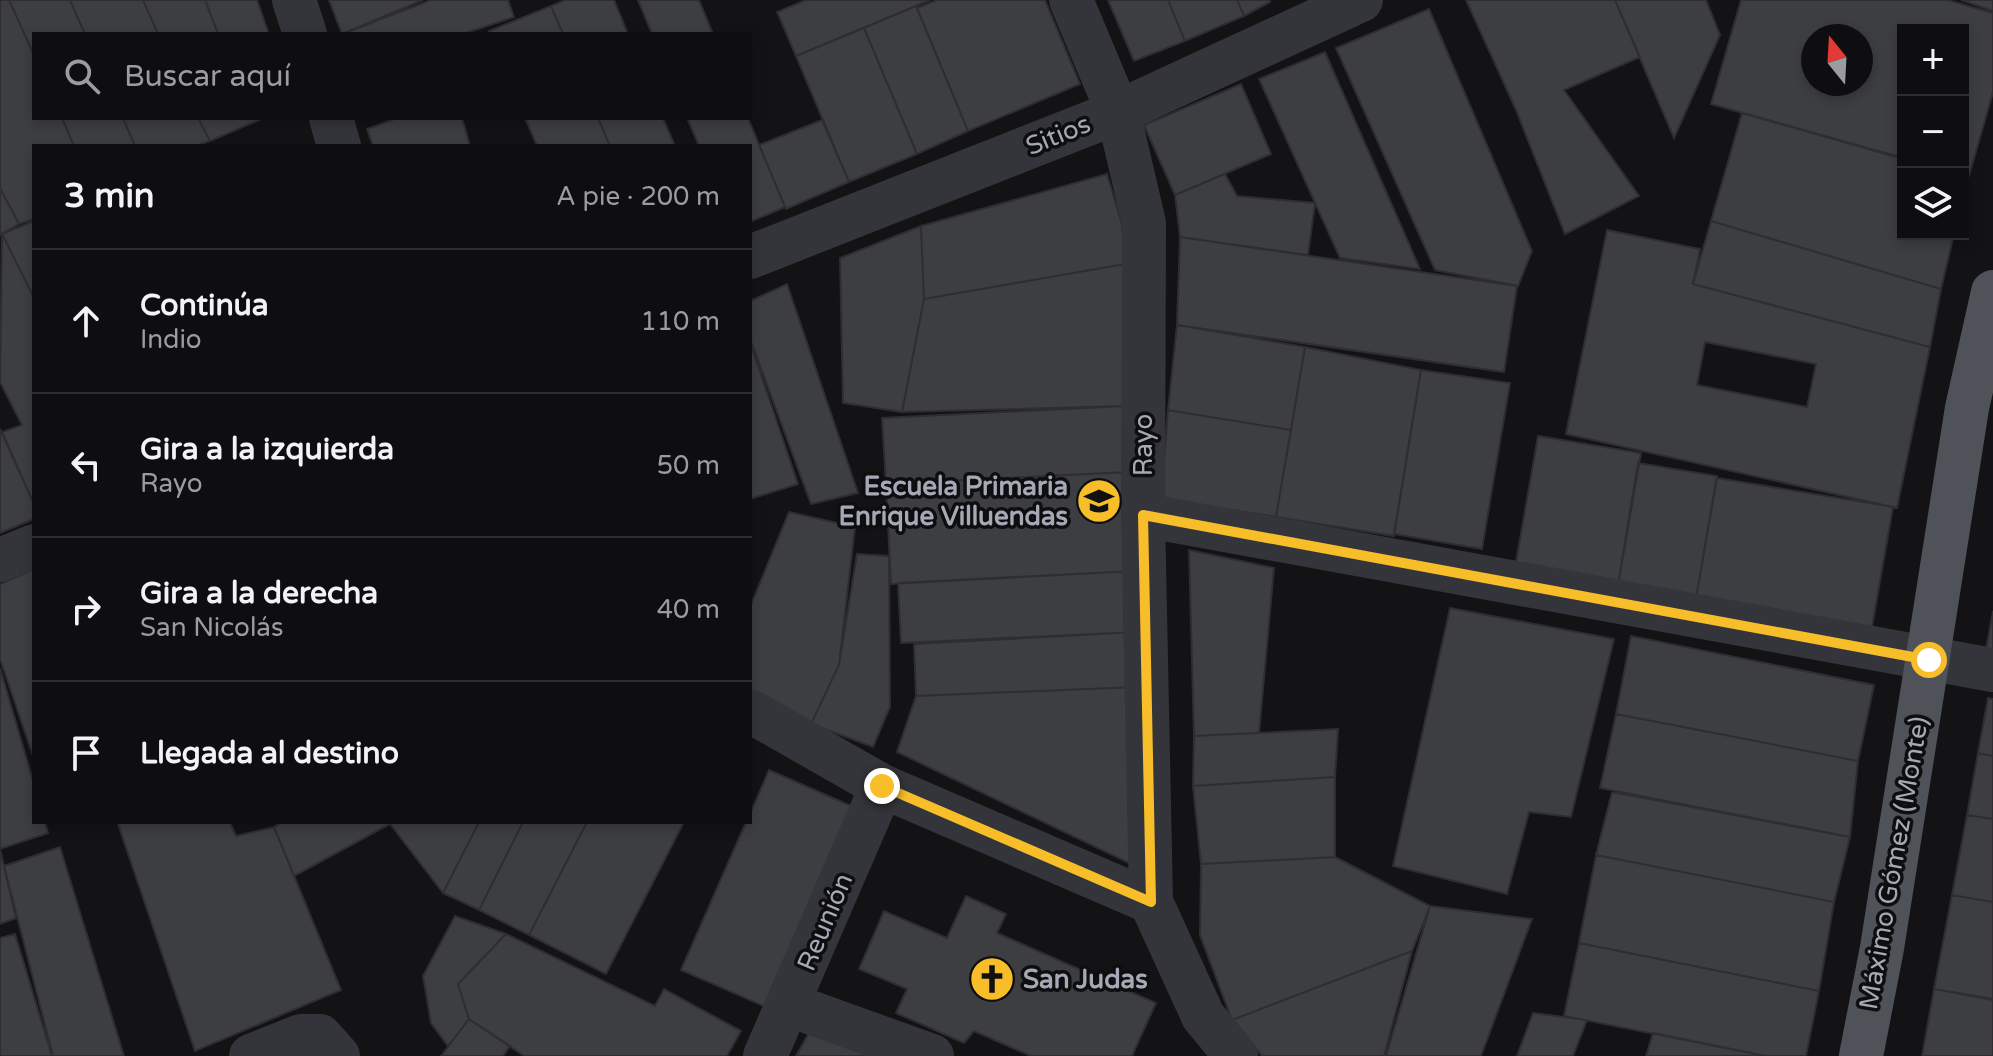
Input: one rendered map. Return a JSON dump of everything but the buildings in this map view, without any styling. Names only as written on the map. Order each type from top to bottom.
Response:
[{"type":"main road","name":"Máximo Gómez (Monte)","points":[[1861,1056],[1929,660],[1967,408],[1993,292]]},
{"type":"street","points":[[294,0],[304,32]]},
{"type":"street","name":"Rayo","points":[[1071,0],[1118,112],[1144,223],[1143,515],[1151,902]]},
{"type":"street","name":"Sitios","points":[[752,256],[1118,112],[1361,0]]},
{"type":"street","points":[[332,120],[338,144]]},
{"type":"street","points":[[1143,515],[1993,670]]},
{"type":"street","points":[[0,560],[32,547]]},
{"type":"street","points":[[752,712],[882,786],[1151,902],[1203,1016],[1236,1056]]},
{"type":"street","name":"Reunión","points":[[765,1056],[790,1005],[882,786]]},
{"type":"street","points":[[790,1005],[932,1056]]},
{"type":"street","points":[[251,1056],[301,1036],[329,1046]]},
{"type":"place","name":"Escuela Primaria Enrique Villuendas","points":[[1099,501]]},
{"type":"place","name":"San Judas","points":[[992,979]]},
{"type":"route","points":[[882,786],[1151,902],[1143,515],[1929,660]]}]
